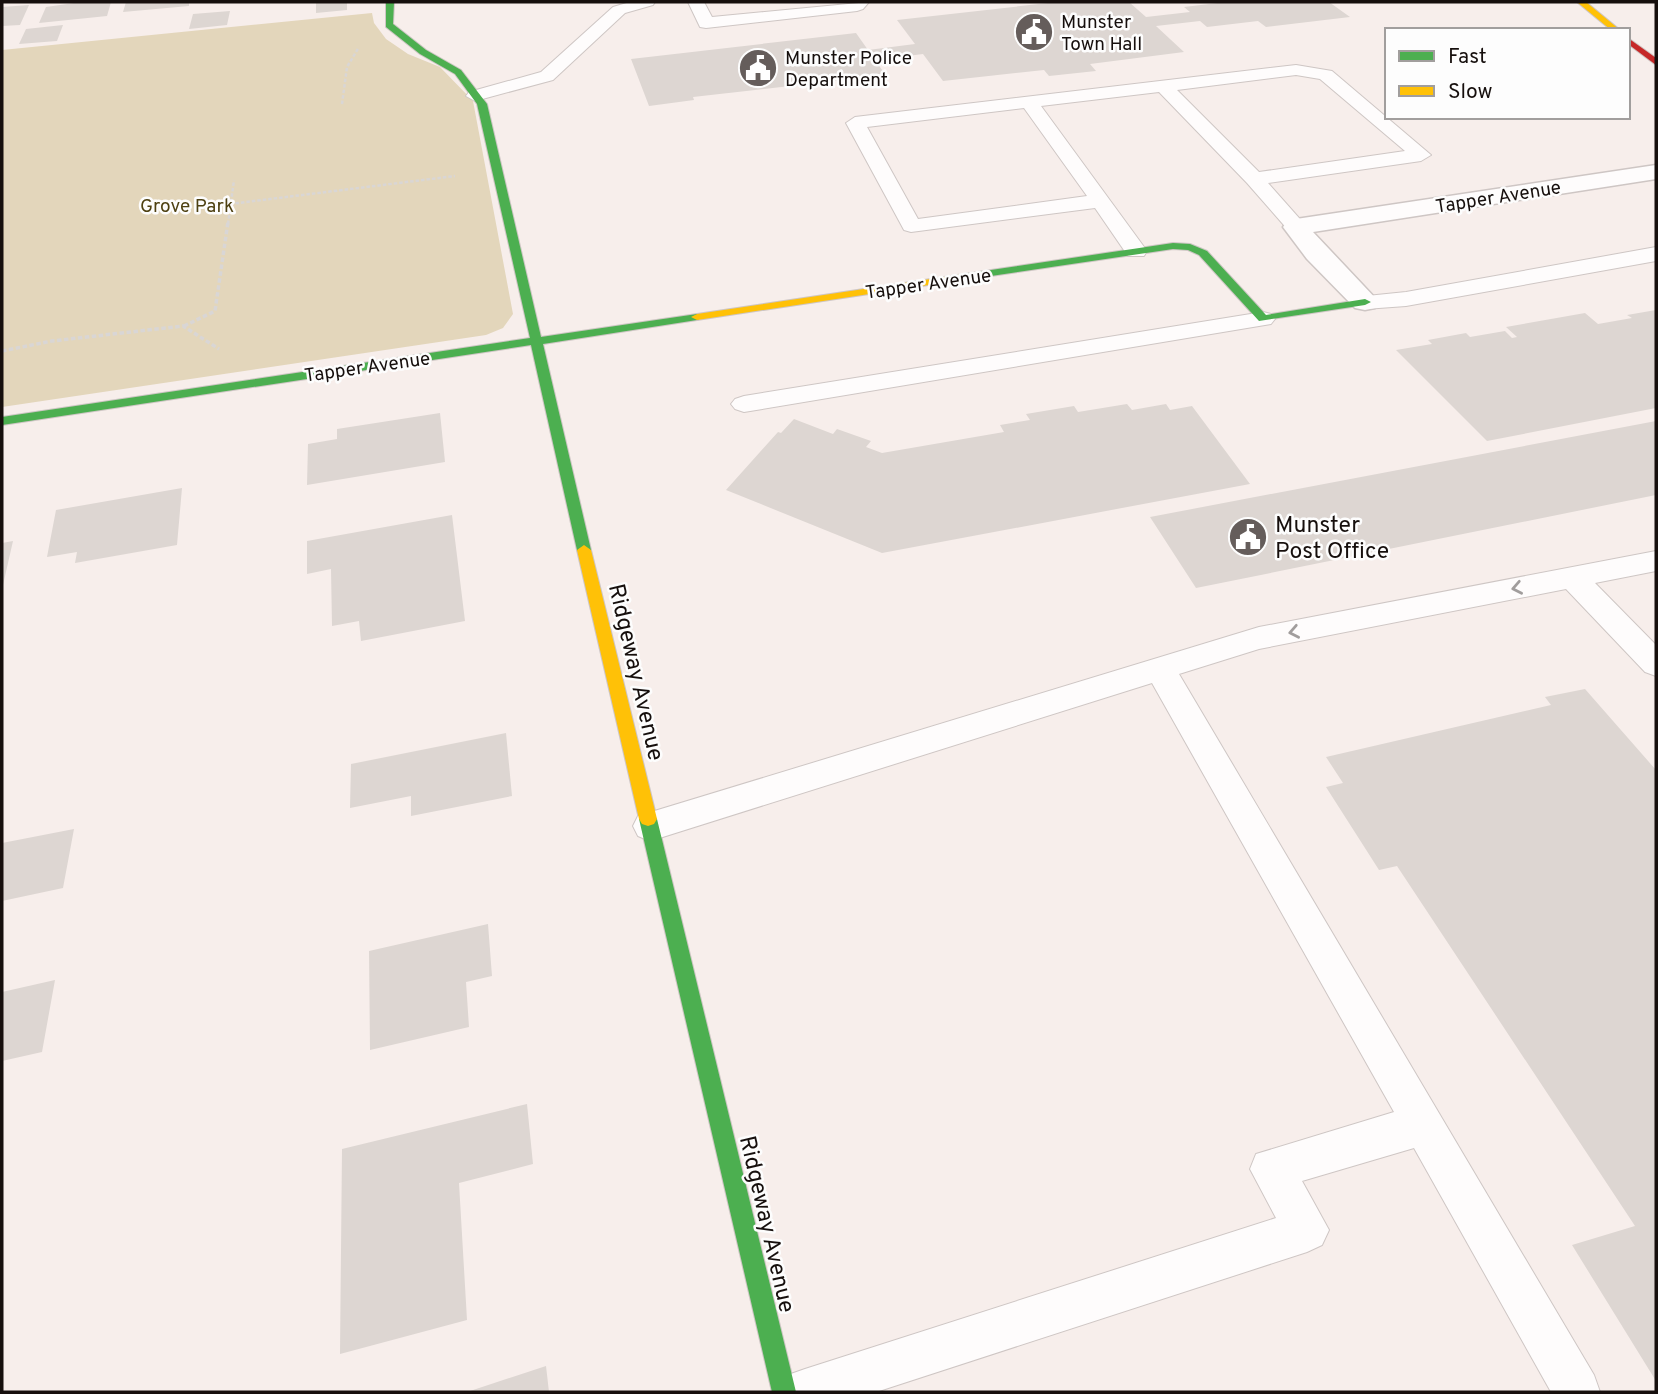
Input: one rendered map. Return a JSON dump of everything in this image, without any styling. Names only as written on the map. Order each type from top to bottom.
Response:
[{"type":"street","name":"Ridgeway Avenue","points":[[390,2],[390,25],[423,52],[458,72],[482,104],[534,341],[784,1392]]},
{"type":"street","points":[[1581,2],[1614,28]]},
{"type":"street","points":[[1630,42],[1656,62]]},
{"type":"street","name":"Tapper Avenue","points":[[1296,227],[1656,172]]},
{"type":"street","points":[[1296,227],[1316,253],[1365,302]]},
{"type":"street","name":"Tapper Avenue","points":[[2,421],[1173,246],[1190,247],[1203,253],[1264,318]]},
{"type":"street","points":[[1264,318],[1365,302]]},
{"type":"lane","points":[[475,96],[547,76],[619,10],[647,2]]},
{"type":"lane","points":[[696,2],[706,23],[857,6],[860,2]]},
{"type":"lane","points":[[1099,201],[911,226],[855,123],[1296,70],[1326,75],[1421,155],[1254,178]]},
{"type":"lane","points":[[1163,86],[1254,178],[1296,227]]},
{"type":"lane","points":[[1029,102],[1136,251]]},
{"type":"lane","points":[[1365,302],[1406,299],[1656,254]]},
{"type":"lane","points":[[744,404],[1264,318]]},
{"type":"lane","points":[[650,826],[1259,638],[1656,561]]},
{"type":"lane","points":[[1572,577],[1656,664]]},
{"type":"lane","points":[[1160,669],[1577,1392]]},
{"type":"lane","points":[[805,1392],[1307,1230],[1271,1168],[1424,1124]]},
{"type":"path","points":[[342,104],[347,67],[362,43]]},
{"type":"path","points":[[230,204],[455,176]]},
{"type":"path","points":[[2,351],[52,341],[183,326],[215,310],[234,180]]},
{"type":"path","points":[[183,326],[226,354]]},
{"type":"green space","name":"Grove Park","points":[[372,13],[374,23],[386,39],[408,54],[440,67],[473,101],[513,314],[503,328],[486,335],[2,407],[2,50]]},
{"type":"building","points":[[81,2],[111,2],[107,16],[39,23],[46,7]]},
{"type":"building","points":[[126,2],[189,2],[189,6],[123,12]]},
{"type":"building","points":[[316,2],[347,2],[347,10],[316,13]]},
{"type":"building","points":[[1057,2],[1129,2],[1146,17],[1190,12],[1184,7],[1226,2],[1329,2],[1350,17],[1266,27],[1258,21],[1207,27],[1200,21],[1156,26],[1184,52],[1090,64],[1096,71],[1049,76],[1044,70],[943,81],[923,54],[875,60],[887,77],[693,97],[694,100],[649,106],[631,59],[856,33],[868,50],[915,44],[897,20]]},
{"type":"building","points":[[29,5],[20,25],[2,26],[2,7]]},
{"type":"building","points":[[230,11],[227,25],[189,29],[193,14]]},
{"type":"building","points":[[63,25],[57,41],[19,44],[26,29]]},
{"type":"building","points":[[1656,310],[1656,408],[1487,441],[1396,350],[1432,344],[1428,340],[1466,333],[1470,337],[1505,331],[1512,338],[1517,337],[1506,327],[1585,313],[1598,324],[1632,318],[1627,315]]},
{"type":"building","points":[[1127,404],[1132,410],[1166,404],[1170,410],[1192,406],[1250,484],[882,553],[726,490],[778,432],[781,433],[794,419],[833,434],[837,429],[871,441],[866,447],[882,453],[1004,432],[1000,425],[1030,420],[1026,414],[1074,406],[1078,412]]},
{"type":"building","points":[[440,413],[445,462],[307,485],[308,444],[337,439],[337,429]]},
{"type":"building","points":[[1656,421],[1656,495],[1196,588],[1150,517]]},
{"type":"building","points":[[182,488],[177,545],[75,563],[77,552],[47,557],[56,510]]},
{"type":"building","points":[[452,515],[465,621],[361,641],[359,621],[332,626],[331,569],[307,574],[307,541]]},
{"type":"building","points":[[13,541],[3,585],[2,543]]},
{"type":"building","points":[[1585,689],[1656,770],[1656,1381],[1572,1245],[1635,1226],[1397,866],[1379,870],[1326,787],[1343,783],[1326,757],[1551,705],[1545,697]]},
{"type":"building","points":[[506,733],[512,796],[411,816],[411,796],[350,808],[351,764]]},
{"type":"building","points":[[74,829],[63,888],[2,901],[2,843]]},
{"type":"building","points":[[488,924],[492,976],[466,982],[469,1027],[370,1050],[369,951]]},
{"type":"building","points":[[55,980],[42,1052],[2,1061],[2,992]]},
{"type":"building","points":[[527,1104],[533,1164],[459,1183],[467,1320],[340,1354],[342,1149]]},
{"type":"building","points":[[546,1366],[549,1392],[467,1392]]},
{"type":"traffic: fast","points":[[390,2],[389,25],[423,52],[458,72],[482,104],[584,550]]},
{"type":"traffic: fast","points":[[964,277],[1173,246],[1190,247],[1203,253],[1263,319],[1365,302]]},
{"type":"traffic: fast","points":[[2,421],[697,317]]},
{"type":"traffic: fast","points":[[648,819],[784,1392]]},
{"type":"traffic: slow","points":[[1581,2],[1614,28]]},
{"type":"traffic: slow","points":[[697,317],[964,277]]},
{"type":"traffic: slow","points":[[584,550],[648,819]]},
{"type":"traffic: jam","points":[[1630,42],[1656,62]]},
{"type":"place","name":"Munster Town Hall","points":[[1034,32]]},
{"type":"place","name":"Munster Police Department","points":[[758,68]]},
{"type":"place","name":"Munster Post Office","points":[[1248,537]]}]
